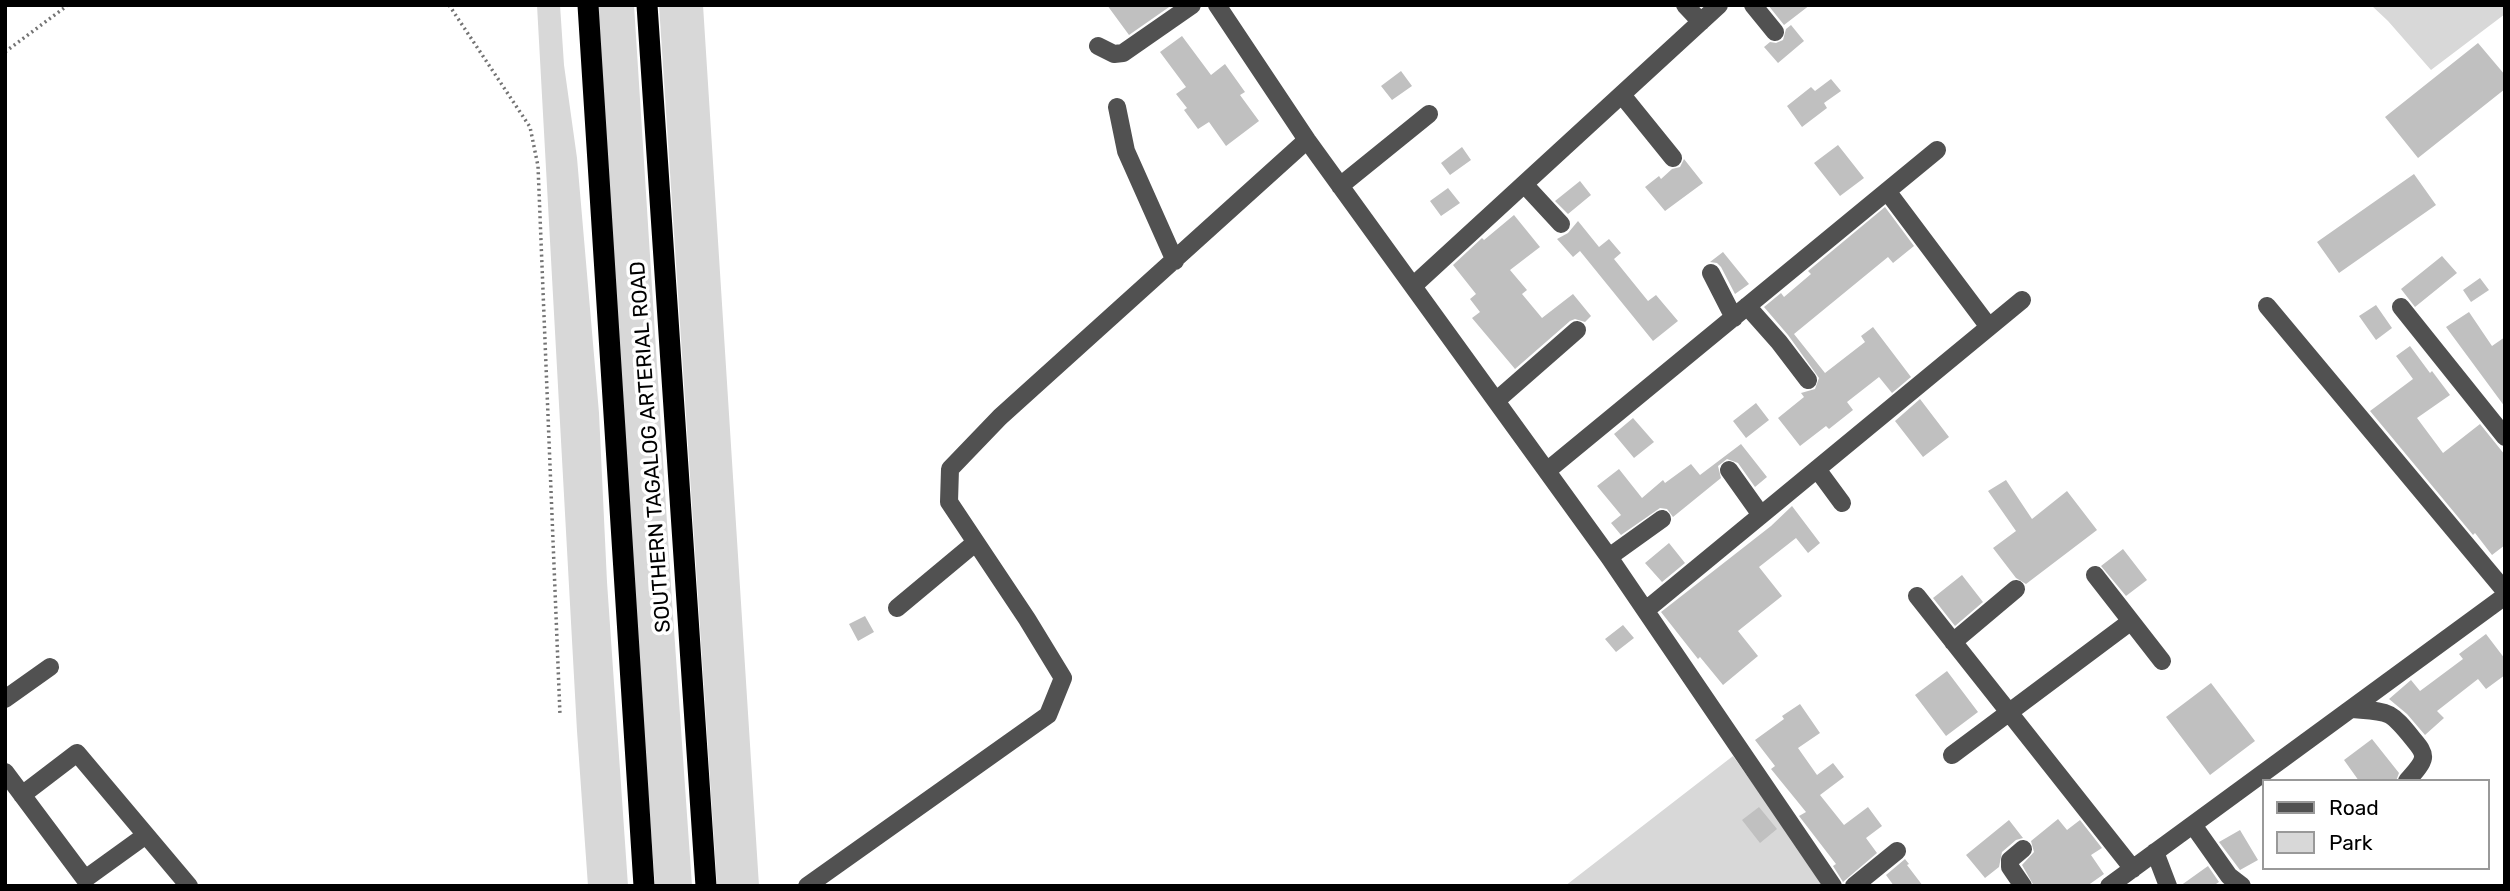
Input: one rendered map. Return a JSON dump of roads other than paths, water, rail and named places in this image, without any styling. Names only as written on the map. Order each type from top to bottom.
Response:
[{"type":"highway","points":[[577,5],[600,188]]},
{"type":"highway","name":"SOUTHERN TAGALOG ARTERIAL ROAD","points":[[588,5],[643,886]]},
{"type":"highway","name":"SOUTHERN TAGALOG ARTERIAL ROAD","points":[[647,5],[706,886]]},
{"type":"street","points":[[1098,46],[1114,54],[1123,53],[1192,5]]},
{"type":"street","points":[[1217,5],[1307,140],[1609,557],[1833,886]]},
{"type":"street","points":[[1685,5],[1701,22]]},
{"type":"street","points":[[1413,286],[1719,5]]},
{"type":"street","points":[[1753,5],[1775,32]]},
{"type":"street","points":[[1622,95],[1673,158]]},
{"type":"street","points":[[1117,107],[1126,151],[1175,261]]},
{"type":"street","points":[[1340,186],[1429,114]]},
{"type":"street","points":[[807,886],[1048,716],[1063,678],[949,502],[950,469],[1000,417],[1307,140]]},
{"type":"street","points":[[1548,470],[1937,150]]},
{"type":"street","points":[[1524,184],[1561,225]]},
{"type":"street","points":[[1887,191],[1989,327]]},
{"type":"street","points":[[1711,273],[1740,312],[1779,342],[1808,380]]},
{"type":"street","points":[[1646,610],[2022,300]]},
{"type":"street","points":[[2109,886],[2505,593],[2267,306]]},
{"type":"street","points":[[2401,307],[2505,437]]},
{"type":"street","points":[[1497,400],[1577,330]]},
{"type":"street","points":[[1817,469],[1842,503]]},
{"type":"street","points":[[1729,470],[1761,515]]},
{"type":"street","points":[[1609,557],[1662,519]]},
{"type":"street","points":[[897,608],[975,542]]},
{"type":"street","points":[[2095,575],[2162,661]]},
{"type":"street","points":[[1953,642],[2016,589]]},
{"type":"street","points":[[1917,596],[2133,869]]},
{"type":"street","points":[[1952,755],[2130,622]]},
{"type":"street","points":[[5,699],[50,667]]},
{"type":"street","points":[[2351,709],[2394,716],[2418,745],[2423,760],[2409,779]]},
{"type":"street","points":[[22,794],[77,753],[189,886]]},
{"type":"street","points":[[5,772],[85,879],[146,835]]},
{"type":"street","points":[[2193,825],[2229,876],[2242,886]]},
{"type":"street","points":[[2023,849],[2010,860],[2010,867],[2023,886]]},
{"type":"street","points":[[1854,886],[1897,851]]},
{"type":"street","points":[[2155,852],[2168,886]]}]
